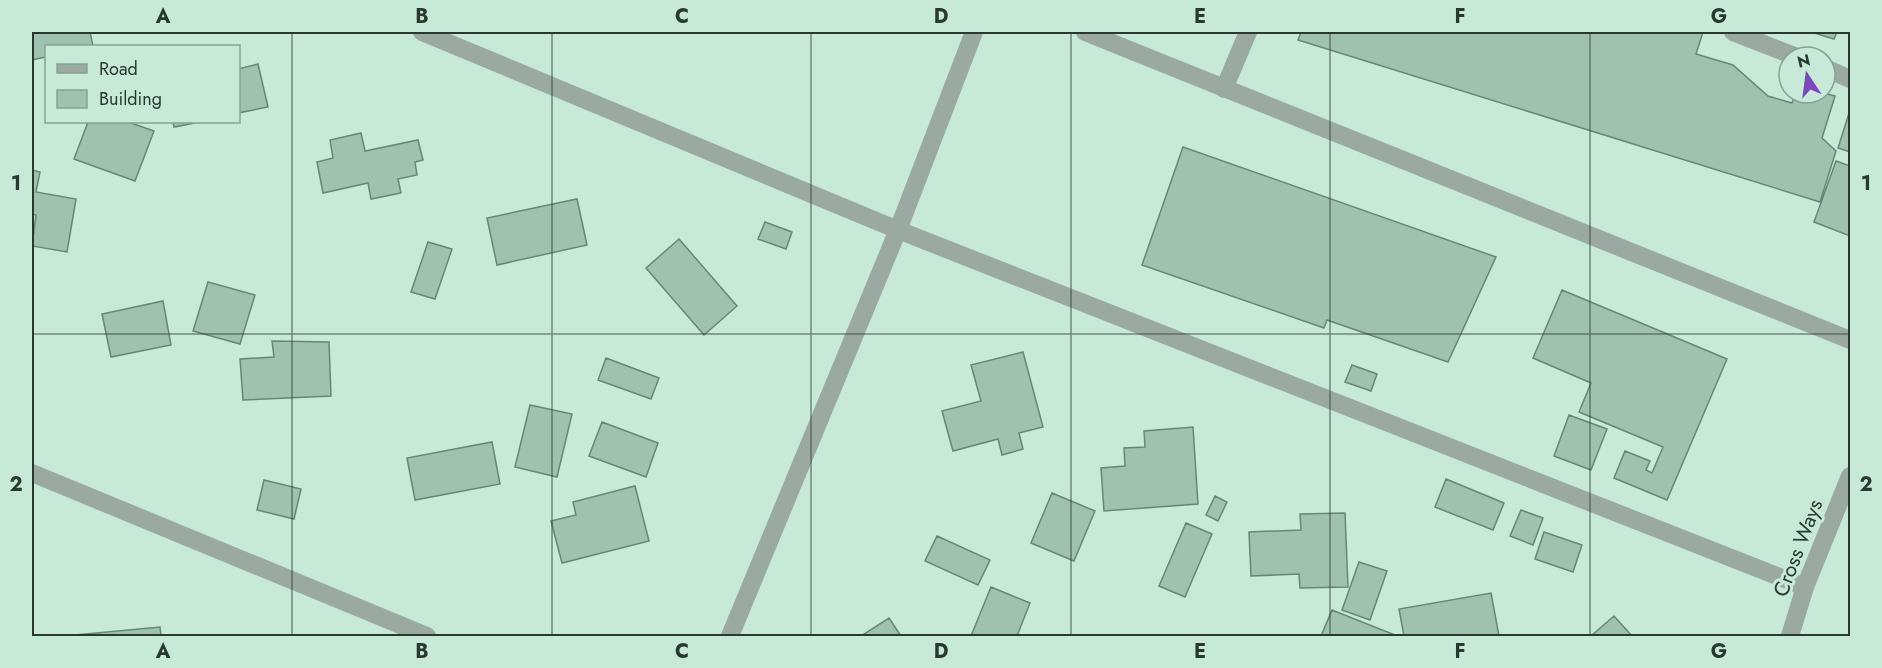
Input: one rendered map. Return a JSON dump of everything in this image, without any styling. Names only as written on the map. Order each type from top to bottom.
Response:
[{"type":"street","points":[[422,32],[898,230],[1805,587]]},
{"type":"street","points":[[730,636],[898,230],[974,32]]},
{"type":"street","points":[[1085,32],[1851,340]]},
{"type":"street","points":[[1224,89],[1248,32]]},
{"type":"street","points":[[1733,32],[1777,49]]},
{"type":"street","points":[[1837,73],[1851,79]]},
{"type":"street","points":[[32,473],[427,636]]},
{"type":"street","name":"Cross Ways","points":[[1790,636],[1805,587],[1851,476]]},
{"type":"building","points":[[32,32],[90,32],[93,45],[45,45],[45,57],[32,60]]},
{"type":"building","points":[[1301,32],[1703,32],[1696,54],[1733,65],[1768,96],[1777,99],[1777,105],[1832,105],[1822,138],[1836,151],[1820,202],[1298,40]]},
{"type":"building","points":[[1811,32],[1837,32],[1834,39]]},
{"type":"building","points":[[258,64],[268,107],[240,113],[240,68]]},
{"type":"building","points":[[1850,110],[1850,152],[1838,148]]},
{"type":"building","points":[[88,123],[131,123],[154,131],[135,181],[74,159]]},
{"type":"building","points":[[173,123],[195,123],[174,127]]},
{"type":"building","points":[[361,133],[365,151],[418,140],[423,160],[415,162],[417,175],[398,179],[401,193],[371,199],[368,183],[323,193],[317,162],[333,158],[330,140]]},
{"type":"building","points":[[1183,147],[1496,257],[1448,362],[1327,320],[1324,328],[1142,265]]},
{"type":"building","points":[[1836,161],[1850,166],[1850,236],[1814,222]]},
{"type":"building","points":[[32,170],[40,172],[36,192],[76,199],[67,252],[32,246],[36,215],[32,214]]},
{"type":"building","points":[[577,199],[587,245],[497,265],[487,218]]},
{"type":"building","points":[[765,222],[792,232],[786,249],[758,239]]},
{"type":"building","points":[[679,239],[737,306],[704,335],[646,268]]},
{"type":"building","points":[[428,242],[452,249],[435,299],[411,292]]},
{"type":"building","points":[[208,282],[255,295],[240,344],[193,331]]},
{"type":"building","points":[[1562,290],[1727,359],[1667,500],[1614,478],[1625,451],[1650,461],[1646,470],[1652,473],[1663,447],[1579,412],[1591,383],[1533,358]]},
{"type":"building","points":[[163,301],[171,345],[111,357],[102,314]]},
{"type":"building","points":[[272,341],[329,342],[331,396],[243,400],[240,359],[274,357]]},
{"type":"building","points":[[1023,352],[1043,427],[1019,433],[1023,449],[1002,455],[998,439],[953,451],[942,411],[981,401],[971,365]]},
{"type":"building","points":[[606,358],[659,378],[651,399],[598,380]]},
{"type":"building","points":[[1352,365],[1377,374],[1371,391],[1345,382]]},
{"type":"building","points":[[530,405],[572,414],[557,477],[515,467]]},
{"type":"building","points":[[1569,415],[1607,429],[1591,470],[1554,456]]},
{"type":"building","points":[[602,422],[658,443],[646,477],[589,456]]},
{"type":"building","points":[[1193,427],[1198,504],[1104,511],[1101,468],[1125,466],[1124,448],[1145,447],[1144,431]]},
{"type":"building","points":[[492,442],[500,484],[415,500],[407,458]]},
{"type":"building","points":[[1446,479],[1504,503],[1493,530],[1435,507]]},
{"type":"building","points":[[264,480],[301,489],[294,519],[257,510]]},
{"type":"building","points":[[635,486],[649,541],[562,563],[551,521],[576,515],[573,502]]},
{"type":"building","points":[[1052,493],[1095,511],[1074,561],[1031,543]]},
{"type":"building","points":[[1215,496],[1227,502],[1218,521],[1206,515]]},
{"type":"building","points":[[1521,510],[1543,518],[1533,545],[1510,536]]},
{"type":"building","points":[[1345,513],[1348,587],[1300,588],[1299,574],[1251,576],[1249,532],[1301,530],[1300,514]]},
{"type":"building","points":[[1186,523],[1212,534],[1185,597],[1159,586]]},
{"type":"building","points":[[1544,532],[1582,545],[1573,572],[1535,559]]},
{"type":"building","points":[[937,536],[990,560],[978,585],[925,561]]},
{"type":"building","points":[[1359,562],[1387,571],[1370,620],[1342,610]]},
{"type":"building","points":[[991,587],[1030,603],[1017,636],[971,636]]},
{"type":"building","points":[[1491,593],[1499,636],[1404,636],[1399,609]]},
{"type":"building","points":[[1332,610],[1395,635],[1395,636],[1321,636]]},
{"type":"building","points":[[1614,616],[1632,636],[1591,636]]},
{"type":"building","points":[[889,618],[901,636],[861,636]]},
{"type":"building","points":[[160,627],[161,636],[64,636]]}]
